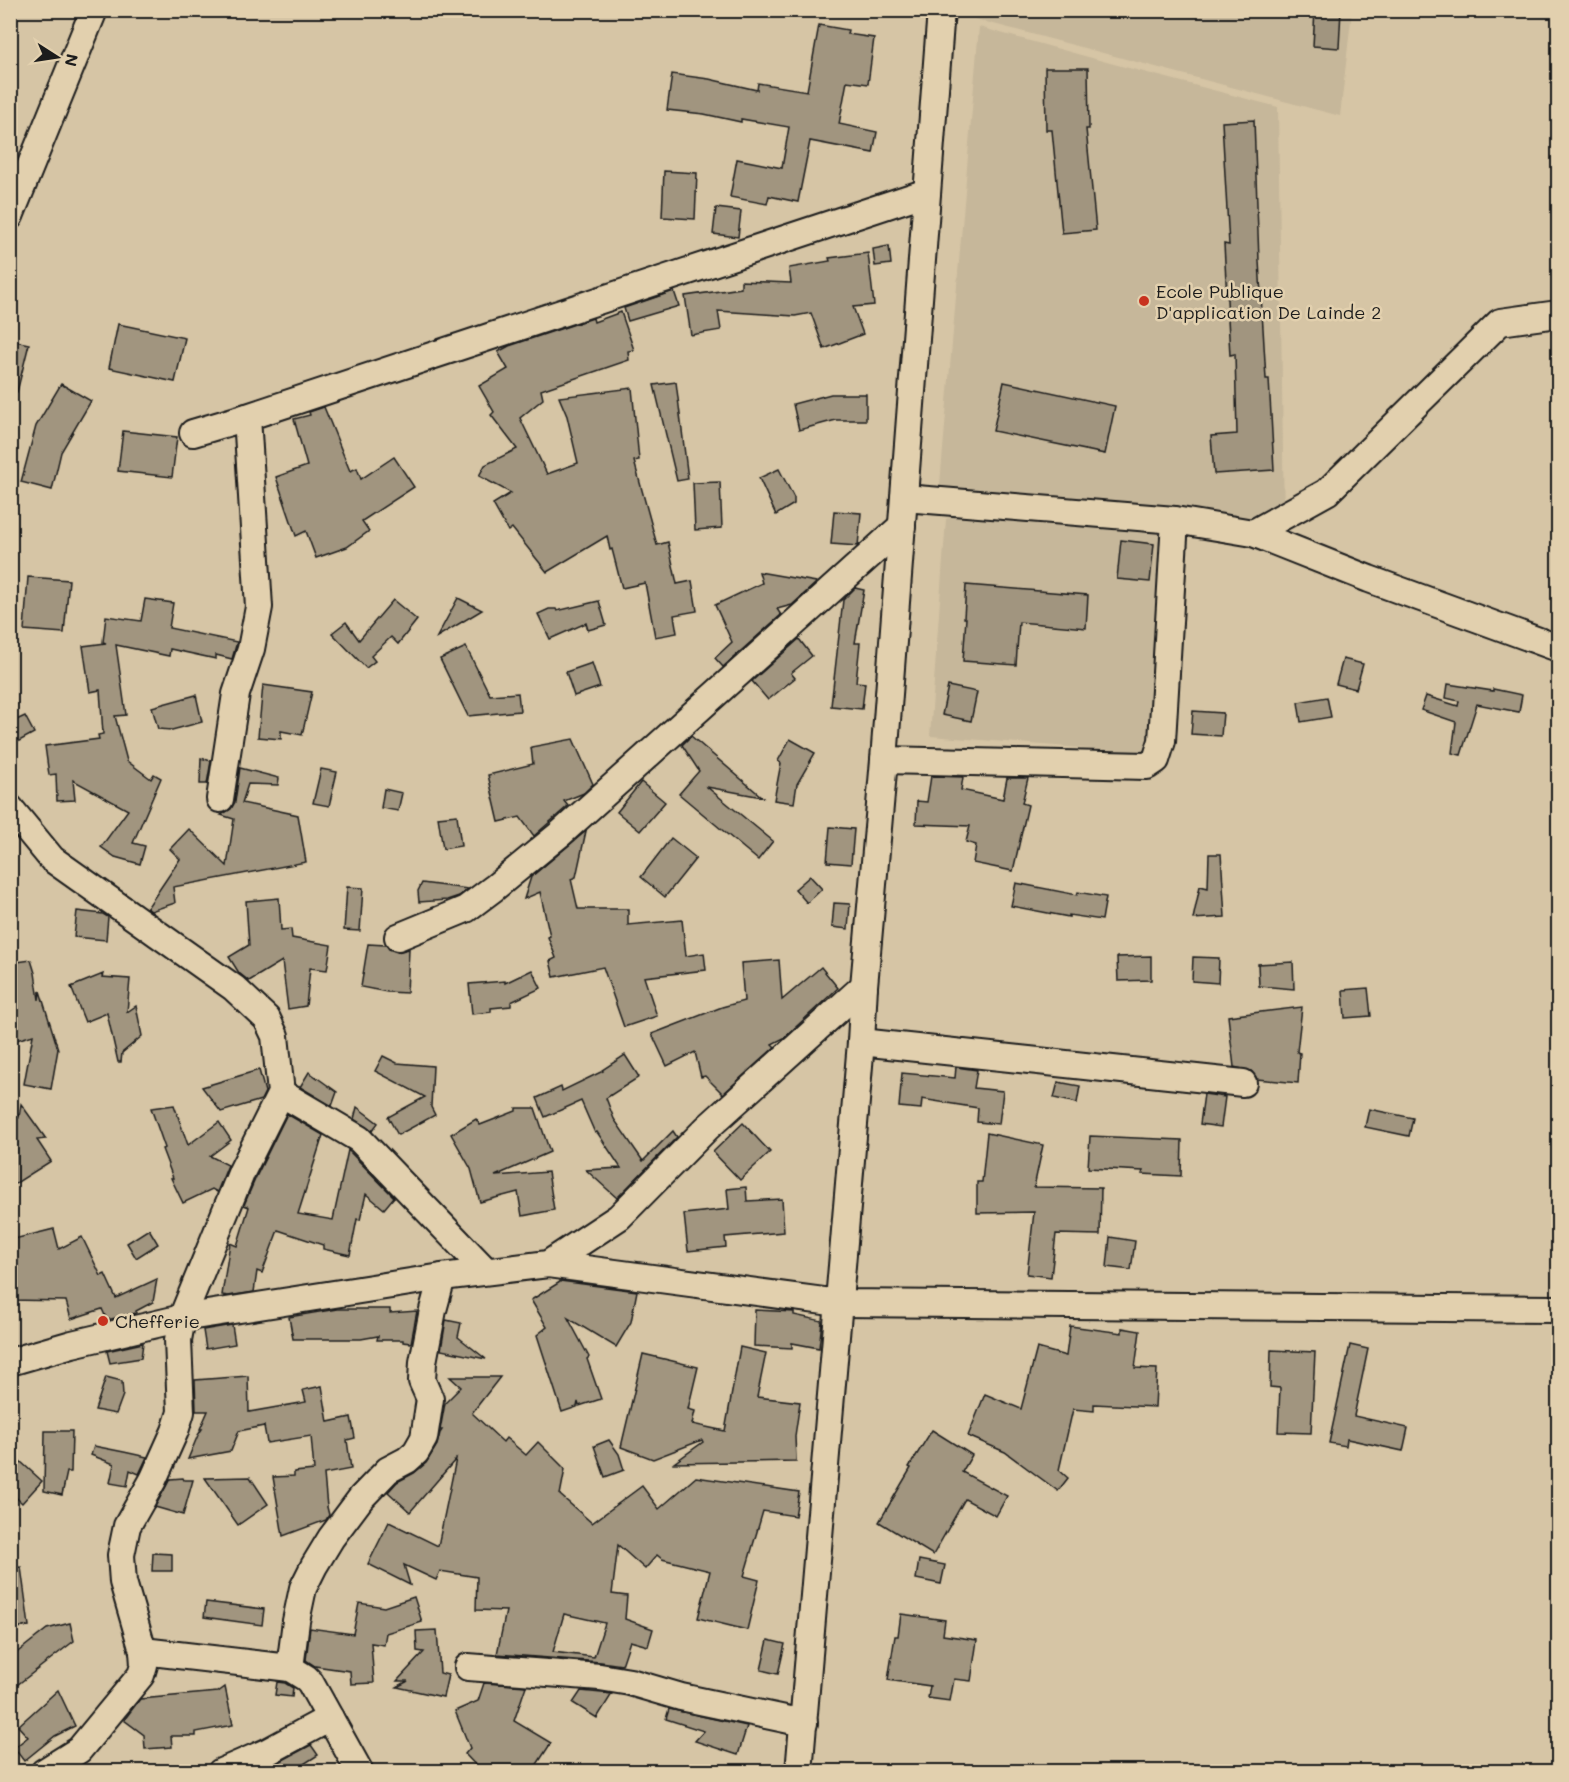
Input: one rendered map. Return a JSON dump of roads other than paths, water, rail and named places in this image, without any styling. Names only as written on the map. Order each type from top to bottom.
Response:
[{"type":"street","points":[[10,216],[94,10]]},
{"type":"street","points":[[799,1772],[884,760],[941,10]]},
{"type":"street","points":[[193,433],[927,192]]},
{"type":"street","points":[[1253,533],[1328,492],[1500,322],[1558,314]]},
{"type":"street","points":[[220,799],[234,703],[251,649],[259,607],[247,417]]},
{"type":"street","points":[[904,498],[1175,520],[1253,533],[1558,648]]},
{"type":"street","points":[[884,760],[1147,766],[1156,760],[1162,741],[1175,520]]},
{"type":"street","points":[[398,937],[466,909],[494,888],[560,834],[902,526]]},
{"type":"street","points":[[10,808],[52,859],[234,988],[267,1019],[275,1036],[281,1093],[242,1172],[182,1318],[178,1340],[181,1412],[153,1480],[128,1526],[121,1555],[123,1582],[143,1651],[144,1665],[141,1675],[79,1750],[44,1772]]},
{"type":"street","points":[[548,1264],[619,1216],[707,1128],[864,986]]},
{"type":"street","points":[[861,1042],[1243,1083]]},
{"type":"street","points":[[281,1093],[359,1139],[486,1271]]},
{"type":"street","points":[[10,1362],[72,1344],[182,1318],[442,1277],[548,1264],[839,1303],[1558,1309]]},
{"type":"street","points":[[290,1668],[303,1588],[314,1566],[331,1538],[361,1498],[388,1470],[416,1452],[424,1438],[430,1399],[422,1381],[423,1362],[442,1277]]},
{"type":"street","points":[[143,1651],[290,1668],[310,1682],[360,1772]]},
{"type":"street","points":[[468,1667],[600,1677],[630,1682],[681,1697],[804,1723]]},
{"type":"street","points":[[221,1772],[267,1752],[330,1718]]},
{"type":"place","name":"Ecole Publique D'application De Lainde 2","points":[[1144,301]]},
{"type":"place","name":"Chefferie","points":[[103,1321]]}]
